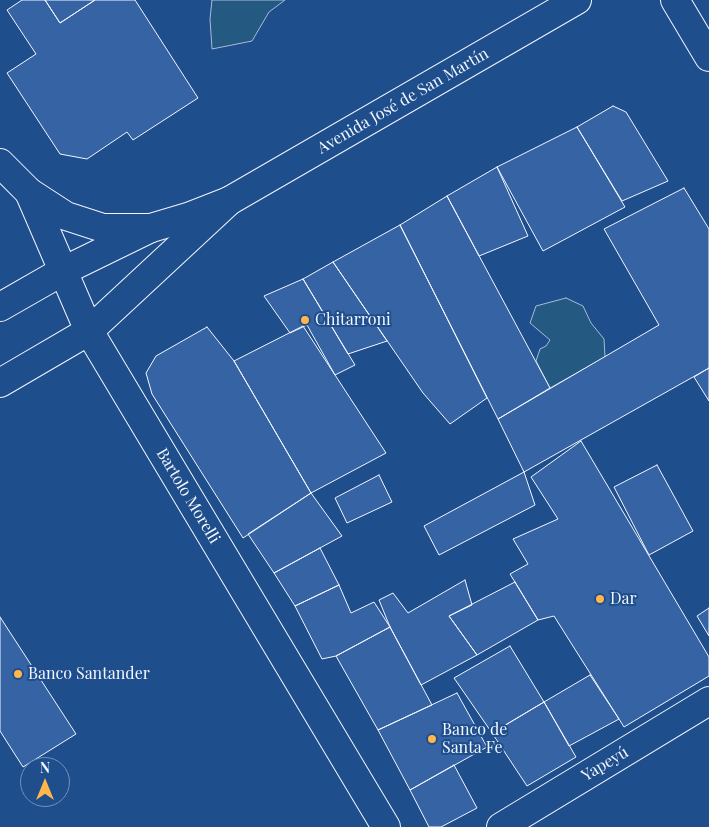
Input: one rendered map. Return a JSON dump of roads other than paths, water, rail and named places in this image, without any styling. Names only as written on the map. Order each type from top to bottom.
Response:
[{"type":"street","name":"Avenida José de San Martín","points":[[0,307],[63,271],[151,228],[229,202],[577,0]]},
{"type":"street","points":[[675,0],[709,56]]},
{"type":"street","name":"Bartolo Morelli","points":[[0,163],[29,192],[89,331],[386,827]]},
{"type":"street","points":[[29,192],[66,216],[103,228],[151,228]]},
{"type":"street","name":"Avenida José de San Martín","points":[[0,383],[89,331],[229,202]]},
{"type":"street","name":"Yapeyú","points":[[501,827],[709,701]]},
{"type":"place","name":"Chitarroni","points":[[305,320]]},
{"type":"place","name":"Dar","points":[[600,599]]},
{"type":"place","name":"Banco Santander","points":[[18,674]]},
{"type":"place","name":"Banco de Santa Fe","points":[[432,739]]}]
